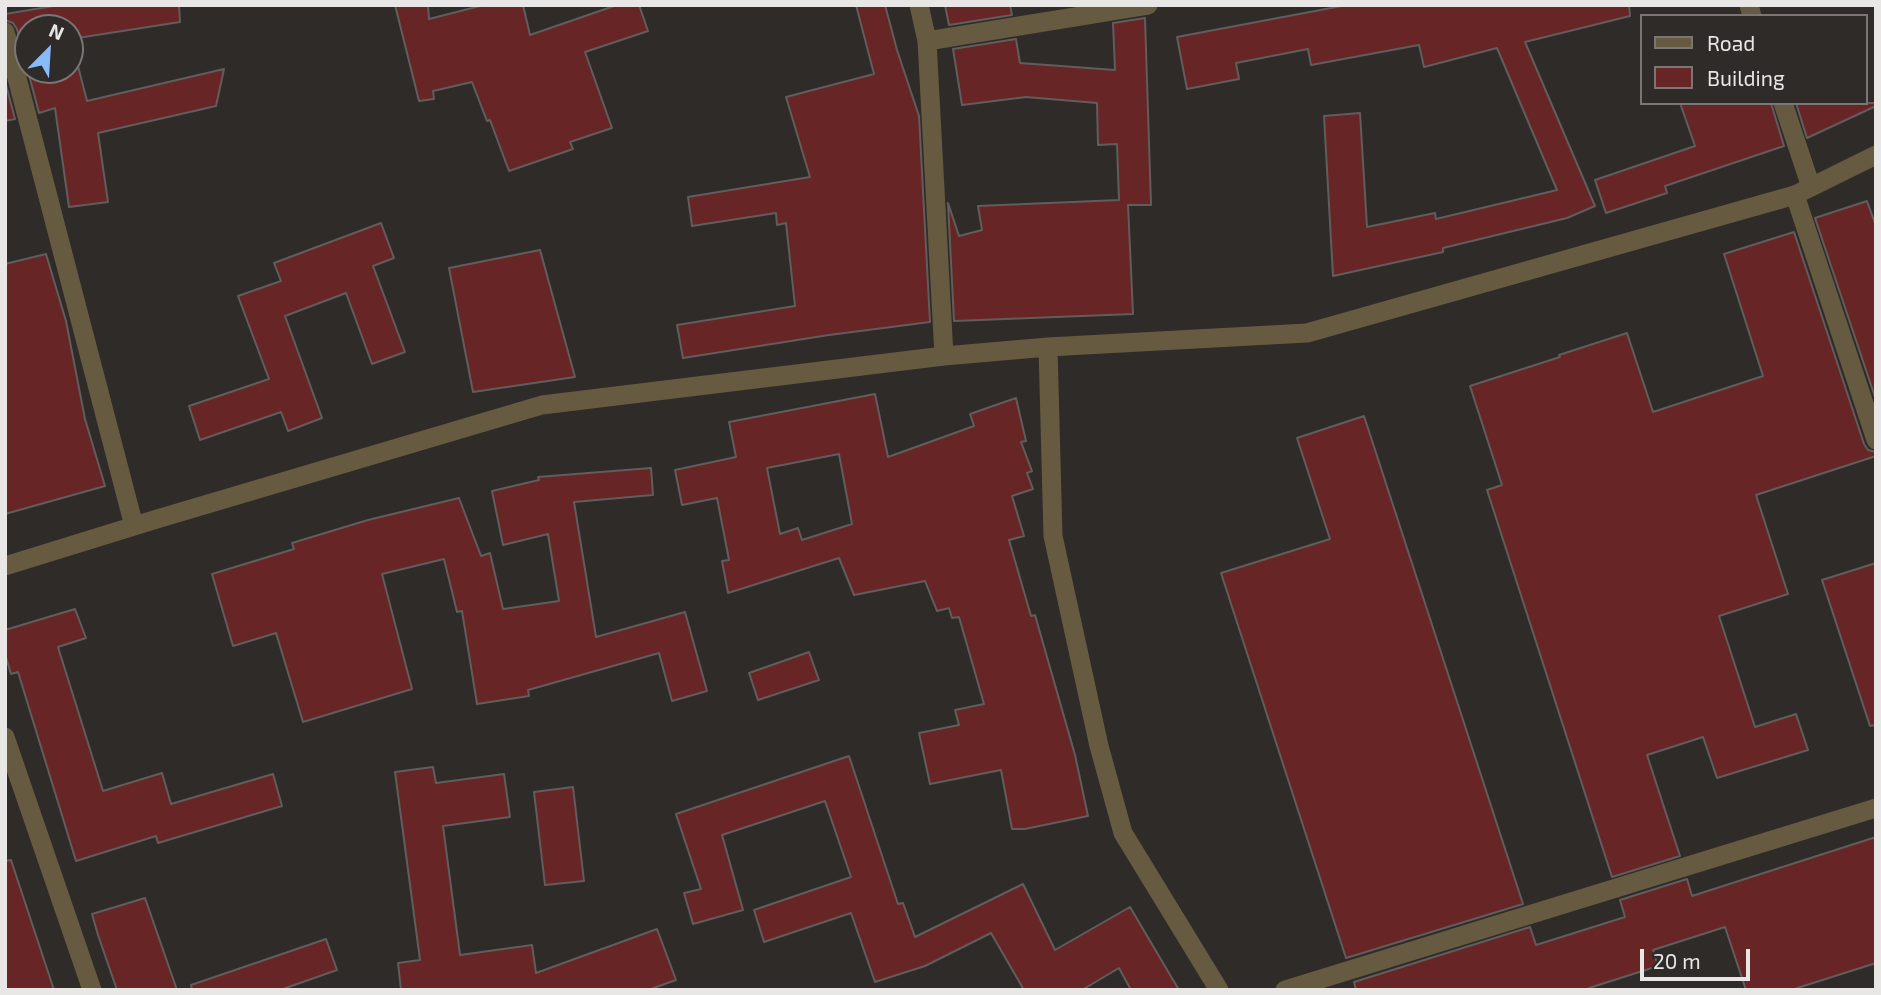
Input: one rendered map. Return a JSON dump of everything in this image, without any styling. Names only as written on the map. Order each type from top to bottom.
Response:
[{"type":"street","points":[[919,5],[927,41],[944,356]]},
{"type":"street","points":[[927,41],[1148,5]]},
{"type":"street","points":[[5,32],[134,526]]},
{"type":"street","points":[[1783,105],[1803,191],[1876,439]]},
{"type":"street","points":[[5,566],[541,405],[944,356],[1048,347],[1307,333],[1803,191],[1876,155]]},
{"type":"street","points":[[1048,347],[1053,536],[1099,746],[1123,833],[1219,990]]},
{"type":"street","points":[[5,737],[92,990]]},
{"type":"street","points":[[1285,990],[1876,807]]},
{"type":"building","points":[[60,5],[179,5],[180,22],[84,37],[84,14],[14,14],[14,24],[5,20],[5,14]]},
{"type":"building","points":[[395,5],[428,5],[429,19],[484,5],[523,5],[530,35],[617,5],[639,5],[648,31],[585,52],[612,128],[570,142],[573,149],[509,171],[472,82],[433,91],[434,99],[419,101]]},
{"type":"building","points":[[856,5],[885,5],[919,116],[930,322],[683,358],[677,325],[795,306],[786,223],[777,225],[776,213],[692,226],[688,197],[810,177],[786,97],[874,74]]},
{"type":"building","points":[[945,5],[1010,5],[1012,15],[949,25]]},
{"type":"building","points":[[1347,5],[1629,5],[1630,16],[1525,42],[1595,206],[1567,218],[1443,248],[1443,252],[1333,276],[1324,116],[1360,113],[1367,227],[1435,213],[1436,219],[1557,190],[1497,48],[1424,67],[1419,45],[1311,65],[1308,49],[1236,63],[1239,79],[1187,89],[1177,37]]},
{"type":"building","points":[[1145,18],[1151,205],[1128,205],[1133,314],[954,321],[948,203],[959,236],[982,230],[978,206],[1119,200],[1117,144],[1098,145],[1097,103],[1026,97],[962,105],[953,49],[1016,39],[1020,63],[1115,70],[1113,23]]},
{"type":"building","points":[[224,69],[216,106],[98,133],[108,202],[69,207],[55,108],[39,113],[31,84],[83,84],[87,101]]},
{"type":"building","points":[[5,81],[15,119],[5,121]]},
{"type":"building","points":[[1876,103],[1876,106],[1807,138],[1797,105]]},
{"type":"building","points":[[1681,105],[1772,105],[1784,146],[1665,186],[1667,193],[1606,213],[1595,180],[1695,146]]},
{"type":"building","points":[[1867,201],[1876,226],[1876,400],[1815,218]]},
{"type":"building","points":[[381,223],[394,258],[373,266],[405,352],[372,364],[346,293],[285,316],[322,418],[288,431],[281,412],[200,440],[189,406],[269,379],[238,296],[281,281],[274,263]]},
{"type":"building","points":[[1794,232],[1864,444],[1868,450],[1876,452],[1876,456],[1756,495],[1788,594],[1719,616],[1755,727],[1796,714],[1808,750],[1717,778],[1703,737],[1647,755],[1680,856],[1612,877],[1487,490],[1502,485],[1470,386],[1627,333],[1653,412],[1763,376],[1724,254]]},
{"type":"building","points":[[540,250],[575,377],[473,392],[449,268]]},
{"type":"building","points":[[46,254],[66,321],[85,419],[105,486],[5,514],[5,264]]},
{"type":"building","points":[[875,394],[888,457],[974,426],[970,414],[1016,398],[1026,441],[1021,442],[1032,471],[1027,473],[1033,489],[1012,496],[1024,536],[1009,540],[1031,616],[1035,615],[1075,755],[1088,816],[1025,829],[1012,829],[1001,770],[930,784],[919,733],[959,725],[955,710],[984,704],[959,617],[952,618],[949,608],[937,611],[925,581],[854,595],[839,558],[728,593],[722,561],[729,560],[717,498],[682,505],[675,470],[736,457],[729,422]],"holes":[[[839,454],[852,524],[802,540],[798,528],[780,534],[767,468]]]},
{"type":"building","points":[[1364,416],[1523,904],[1346,958],[1221,573],[1330,539],[1297,438]]},
{"type":"building","points":[[651,468],[653,495],[574,502],[596,637],[685,612],[707,691],[672,701],[659,653],[528,690],[529,696],[477,704],[462,611],[457,612],[444,559],[382,574],[412,689],[303,722],[276,633],[233,646],[212,574],[294,549],[292,543],[368,520],[459,498],[481,556],[490,553],[503,609],[559,601],[548,534],[503,545],[492,491],[539,480],[538,477]]},
{"type":"building","points":[[1876,563],[1876,725],[1870,726],[1822,580]]},
{"type":"building","points":[[75,609],[86,638],[58,647],[103,791],[162,773],[171,804],[273,774],[282,806],[158,843],[156,836],[76,861],[18,672],[11,674],[5,654],[5,630]]},
{"type":"building","points":[[809,652],[819,680],[758,700],[749,673]]},
{"type":"building","points":[[849,756],[898,904],[903,903],[915,937],[1023,884],[1055,950],[1130,907],[1179,990],[1131,990],[1119,968],[1082,990],[1024,990],[991,933],[925,966],[875,982],[851,913],[764,942],[754,910],[851,877],[825,801],[722,835],[743,910],[693,924],[684,893],[701,889],[676,814]]},
{"type":"building","points":[[433,767],[436,783],[504,774],[510,817],[443,826],[460,955],[532,945],[536,973],[657,929],[676,980],[648,990],[401,990],[398,963],[420,960],[395,772]]},
{"type":"building","points":[[573,787],[584,881],[545,885],[534,792]]},
{"type":"building","points":[[1876,837],[1876,963],[1791,990],[1746,990],[1725,927],[1653,950],[1658,966],[1583,990],[1356,990],[1354,982],[1530,927],[1536,945],[1625,917],[1620,900],[1687,879],[1692,896]]},
{"type":"building","points":[[11,860],[54,990],[5,990],[5,861]]},
{"type":"building","points":[[145,898],[177,990],[117,990],[92,914]]},
{"type":"building","points":[[326,939],[337,970],[280,990],[192,990],[191,985]]}]
